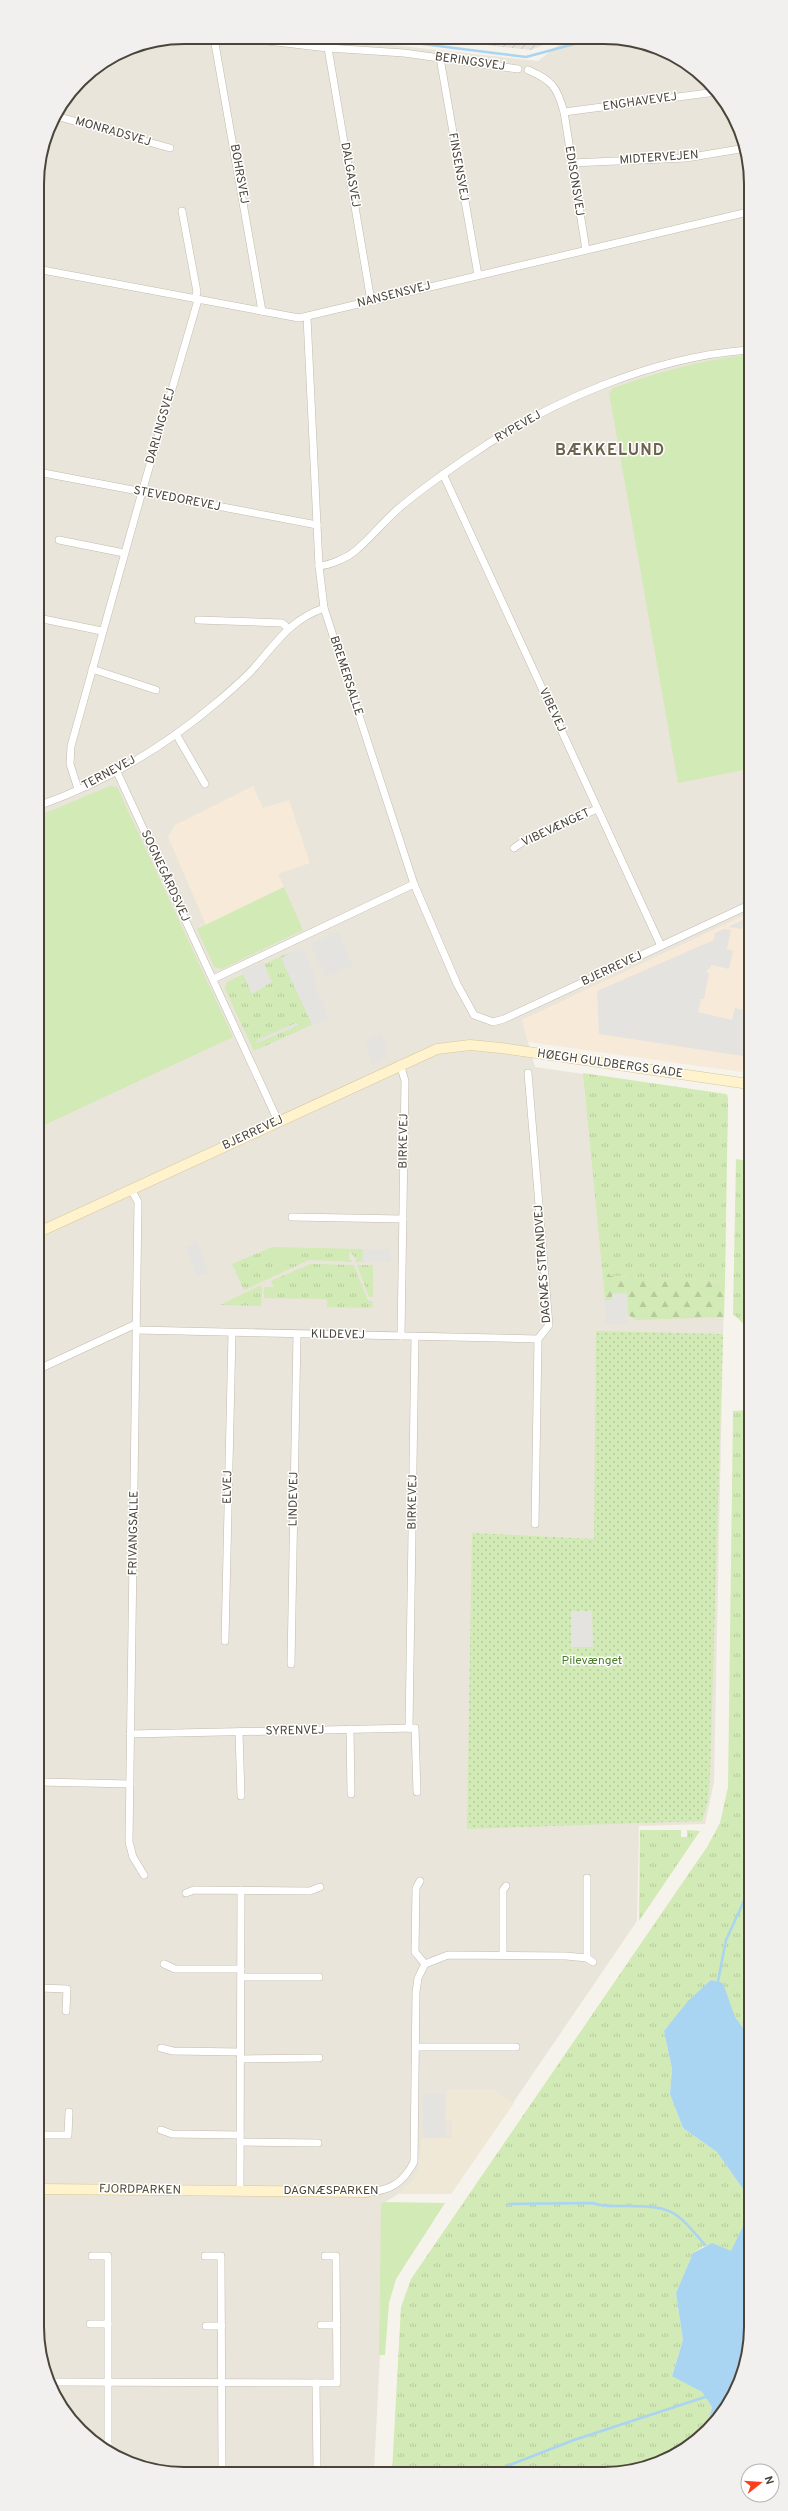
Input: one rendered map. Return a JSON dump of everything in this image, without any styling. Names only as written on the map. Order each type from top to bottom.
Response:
[{"type":"street","name":"BOHRSVEJ","points":[[215,44],[262,311]]},
{"type":"street","name":"BERINGSVEJ","points":[[293,44],[404,53],[518,69]]},
{"type":"street","name":"DALGASVEJ","points":[[328,48],[371,301]]},
{"type":"street","name":"FINSENSVEJ","points":[[440,58],[478,275]]},
{"type":"street","points":[[528,70],[552,83],[558,93],[564,112]]},
{"type":"street","name":"ENGHAVEVEJ","points":[[564,112],[710,93]]},
{"type":"street","name":"EDISONSVEJ","points":[[564,112],[586,250]]},
{"type":"street","name":"MONRADSVEJ","points":[[61,117],[170,148]]},
{"type":"street","name":"MIDTERVEJEN","points":[[571,163],[686,158],[739,149]]},
{"type":"street","name":"DARLINGSVEJ","points":[[78,789],[70,764],[71,746],[124,553],[197,300],[197,292],[182,211]]},
{"type":"street","name":"NANSENSVEJ","points":[[44,270],[197,300],[307,317],[478,275],[744,213]]},
{"type":"street","name":"BREMERSALLE","points":[[307,317],[319,566],[324,608],[414,884],[457,984],[474,1015]]},
{"type":"street","name":"RYPEVEJ","points":[[319,566],[326,566],[354,552],[399,508],[443,474],[530,418],[581,394],[659,367],[704,356],[744,351]]},
{"type":"street","name":"STEVEDOREVEJ","points":[[44,473],[317,525]]},
{"type":"street","name":"VIBEVEJ","points":[[443,474],[661,946]]},
{"type":"street","points":[[59,540],[124,553]]},
{"type":"street","name":"TERNEVEJ","points":[[44,803],[117,772],[176,734],[216,703],[252,669],[288,628],[300,618],[324,608]]},
{"type":"street","points":[[44,619],[102,631]]},
{"type":"street","points":[[198,620],[282,623],[288,628]]},
{"type":"street","points":[[92,669],[156,690]]},
{"type":"street","points":[[176,734],[205,784]]},
{"type":"street","name":"SOGNEGÅRDSVEJ","points":[[117,772],[278,1121]]},
{"type":"street","name":"VIBEVÆNGET","points":[[514,848],[524,841],[597,809]]},
{"type":"street","points":[[213,979],[414,884]]},
{"type":"street","name":"BJERREVEJ","points":[[474,1015],[493,1022],[504,1019],[744,907]]},
{"type":"street","name":"BJERREVEJ","points":[[44,1229],[400,1064],[436,1049],[470,1045]]},
{"type":"street","name":"HØEGH GULDBERGS GADE","points":[[470,1045],[744,1083]]},
{"type":"street","name":"BIRKEVEJ","points":[[400,1064],[405,1081],[401,1336]]},
{"type":"street","name":"DAGNÆS STRANDVEJ","points":[[528,1073],[549,1326],[538,1339],[535,1524]]},
{"type":"street","name":"FRIVANGSALLE","points":[[131,1189],[138,1202],[129,1842],[133,1857],[144,1875]]},
{"type":"street","points":[[292,1217],[402,1219]]},
{"type":"street","points":[[44,1367],[137,1327]]},
{"type":"street","name":"KILDEVEJ","points":[[137,1327],[232,1333],[538,1339]]},
{"type":"street","name":"ELVEJ","points":[[225,1641],[232,1333]]},
{"type":"street","name":"LINDEVEJ","points":[[291,1664],[296,1334]]},
{"type":"street","name":"BIRKEVEJ","points":[[409,1728],[415,1336]]},
{"type":"street","points":[[409,1728],[415,1728],[416,1792]]},
{"type":"street","name":"SYRENVEJ","points":[[130,1734],[409,1728]]},
{"type":"street","points":[[350,1730],[351,1794]]},
{"type":"street","points":[[239,1732],[241,1796]]},
{"type":"street","points":[[44,1782],[130,1784]]},
{"type":"street","points":[[420,1881],[416,1888],[415,1952],[425,1964],[448,1955],[503,1955],[590,1960],[588,1878]]},
{"type":"street","points":[[503,1955],[503,1890],[506,1886]]},
{"type":"street","points":[[186,1893],[194,1890],[310,1891],[320,1887]]},
{"type":"street","points":[[240,2191],[241,1890]]},
{"type":"street","points":[[164,1964],[175,1969],[319,1976]]},
{"type":"street","name":"DAGNÆSPARKEN","points":[[240,2191],[383,2191],[397,2185],[407,2176],[414,2162],[418,1978],[425,1964]]},
{"type":"street","points":[[44,1988],[68,1989],[66,2011]]},
{"type":"street","points":[[416,2047],[516,2047]]},
{"type":"street","points":[[161,2048],[173,2051],[240,2056],[319,2058]]},
{"type":"street","points":[[44,2135],[68,2136],[69,2112]]},
{"type":"street","points":[[161,2130],[172,2134],[318,2143]]},
{"type":"street","name":"FJORDPARKEN","points":[[44,2188],[240,2191]]},
{"type":"street","points":[[92,2256],[108,2256],[108,2444]]},
{"type":"street","points":[[205,2256],[221,2256],[222,2467]]},
{"type":"street","points":[[55,2382],[337,2383],[336,2256],[326,2256]]},
{"type":"street","points":[[90,2324],[108,2324]]},
{"type":"street","points":[[321,2325],[336,2325]]},
{"type":"street","points":[[206,2326],[222,2326]]},
{"type":"street","points":[[316,2383],[317,2467]]},
{"type":"shaded area","points":[[184,44],[383,44],[538,61],[560,44],[622,45],[649,51],[666,58],[689,73],[703,85],[715,99],[730,122],[737,139],[744,175],[744,916],[522,1020],[535,1067],[728,1095],[714,1782],[705,1824],[639,1826],[637,1921],[451,2194],[398,2194],[381,2205],[381,2336],[374,2467],[184,2467],[166,2466],[139,2460],[114,2448],[99,2438],[79,2419],[58,2389],[51,2372],[45,2345],[44,175],[51,139],[58,122],[73,99],[99,73],[122,58],[139,51],[166,45]]},
{"type":"shaded area","points":[[476,44],[546,44],[531,50]]},
{"type":"shaded area","points":[[253,786],[263,808],[289,800],[310,863],[278,874],[284,887],[206,925],[168,837],[175,825]]},
{"type":"shaded area","points":[[744,915],[744,1072],[528,1042],[522,1020]]},
{"type":"shaded area","points":[[744,919],[742,929],[728,927]]},
{"type":"shaded area","points":[[724,929],[731,930],[727,949],[733,951],[729,969],[711,965],[710,969],[707,969],[707,973],[709,974],[704,999],[701,999],[698,1012],[732,1020],[735,1008],[744,1010],[744,1056],[599,1034],[597,991],[714,940],[715,933]]},
{"type":"shaded area","points":[[337,931],[353,965],[326,978],[310,944]]},
{"type":"shaded area","points":[[302,948],[316,978],[315,987],[329,1018],[312,1025],[281,958]]},
{"type":"shaded area","points":[[263,962],[272,982],[252,994],[242,972]]},
{"type":"shaded area","points":[[296,1023],[299,1025],[257,1043],[257,1040]]},
{"type":"shaded area","points":[[381,1034],[388,1050],[385,1052],[387,1057],[372,1065],[365,1042]]},
{"type":"shaded area","points":[[197,1242],[209,1272],[197,1277],[185,1247]]},
{"type":"shaded area","points":[[363,1249],[391,1249],[391,1262],[362,1261]]},
{"type":"shaded area","points":[[627,1293],[628,1324],[605,1324],[605,1300],[612,1300],[612,1294]]},
{"type":"shaded area","points":[[571,1611],[592,1611],[593,1647],[571,1647]]},
{"type":"shaded area","points":[[493,2089],[514,2103],[451,2194],[398,2194],[412,2181],[418,2169],[422,2138],[452,2138],[452,2120],[446,2120],[447,2090]]},
{"type":"shaded area","points":[[423,2093],[445,2094],[445,2138],[423,2138]]},
{"type":"green space","points":[[744,355],[744,770],[678,783],[609,393],[613,388],[646,377],[697,363]]},
{"type":"green space","points":[[110,786],[117,787],[233,1037],[44,1125],[44,814]]},
{"type":"green space","points":[[284,887],[303,930],[222,969],[214,967],[197,929]]},
{"type":"green space","points":[[288,953],[311,1002],[325,1019],[254,1051],[225,989],[227,982]]},
{"type":"green space","points":[[583,1073],[726,1094],[728,1099],[725,1281],[611,1276],[602,1267]]},
{"type":"green space","points":[[736,1159],[744,1160],[744,1324],[733,1314]]},
{"type":"green space","points":[[272,1247],[363,1249],[363,1261],[368,1262],[356,1262],[355,1260],[357,1259],[349,1251],[349,1259],[353,1262],[309,1260],[244,1290],[232,1264]]},
{"type":"green space","points":[[273,1253],[294,1253],[294,1264],[273,1264]]},
{"type":"green space","points":[[310,1264],[354,1265],[368,1301],[373,1301],[372,1308],[327,1307],[327,1299],[264,1298],[264,1287],[274,1287],[271,1281]]},
{"type":"green space","points":[[357,1265],[373,1265],[373,1297],[369,1297]]},
{"type":"green space","points":[[602,1267],[611,1276],[725,1281],[724,1317],[637,1320],[628,1315],[627,1294],[612,1294],[612,1300],[605,1300]]},
{"type":"green space","points":[[259,1286],[262,1287],[261,1306],[220,1305]]},
{"type":"green space","name":"Pilevænget","points":[[596,1331],[723,1334],[708,1801],[702,1821],[467,1829],[472,1533],[594,1539]]},
{"type":"green space","points":[[744,1410],[744,2029],[735,2017],[723,1984],[711,1980],[664,2031],[672,2069],[670,2094],[683,2128],[717,2152],[743,2189],[744,2224],[731,2252],[705,2245],[693,2253],[676,2293],[683,2340],[672,2375],[702,2392],[712,2407],[709,2419],[689,2438],[674,2448],[649,2460],[622,2466],[392,2467],[401,2307],[411,2279],[707,1847],[720,1823],[728,1787],[733,1411]]},
{"type":"green space","points":[[640,1830],[681,1830],[681,1837],[687,1837],[687,1830],[700,1831],[639,1921]]},
{"type":"green space","points":[[385,2202],[445,2203],[396,2279],[389,2303],[385,2355],[379,2355],[381,2204]]},
{"type":"water","points":[[711,1980],[723,1983],[735,2017],[744,2029],[744,2199],[743,2189],[717,2152],[683,2128],[670,2094],[672,2069],[664,2031],[688,2001]]},
{"type":"water","points":[[744,2224],[744,2336],[741,2354],[733,2381],[720,2405],[709,2419],[712,2407],[702,2392],[672,2376],[683,2340],[676,2293],[693,2253],[712,2243],[731,2251]]},
{"type":"waterway","points":[[423,44],[526,57],[574,44]]},
{"type":"waterway","points":[[718,1981],[726,1940],[744,1901]]},
{"type":"waterway","points":[[508,2204],[593,2203],[604,2206],[639,2206],[662,2209],[678,2216],[705,2245]]},
{"type":"waterway","points":[[504,2467],[574,2440],[705,2397]]},
{"type":"district","name":"BÆKKELUND","points":[[610,451]]}]
